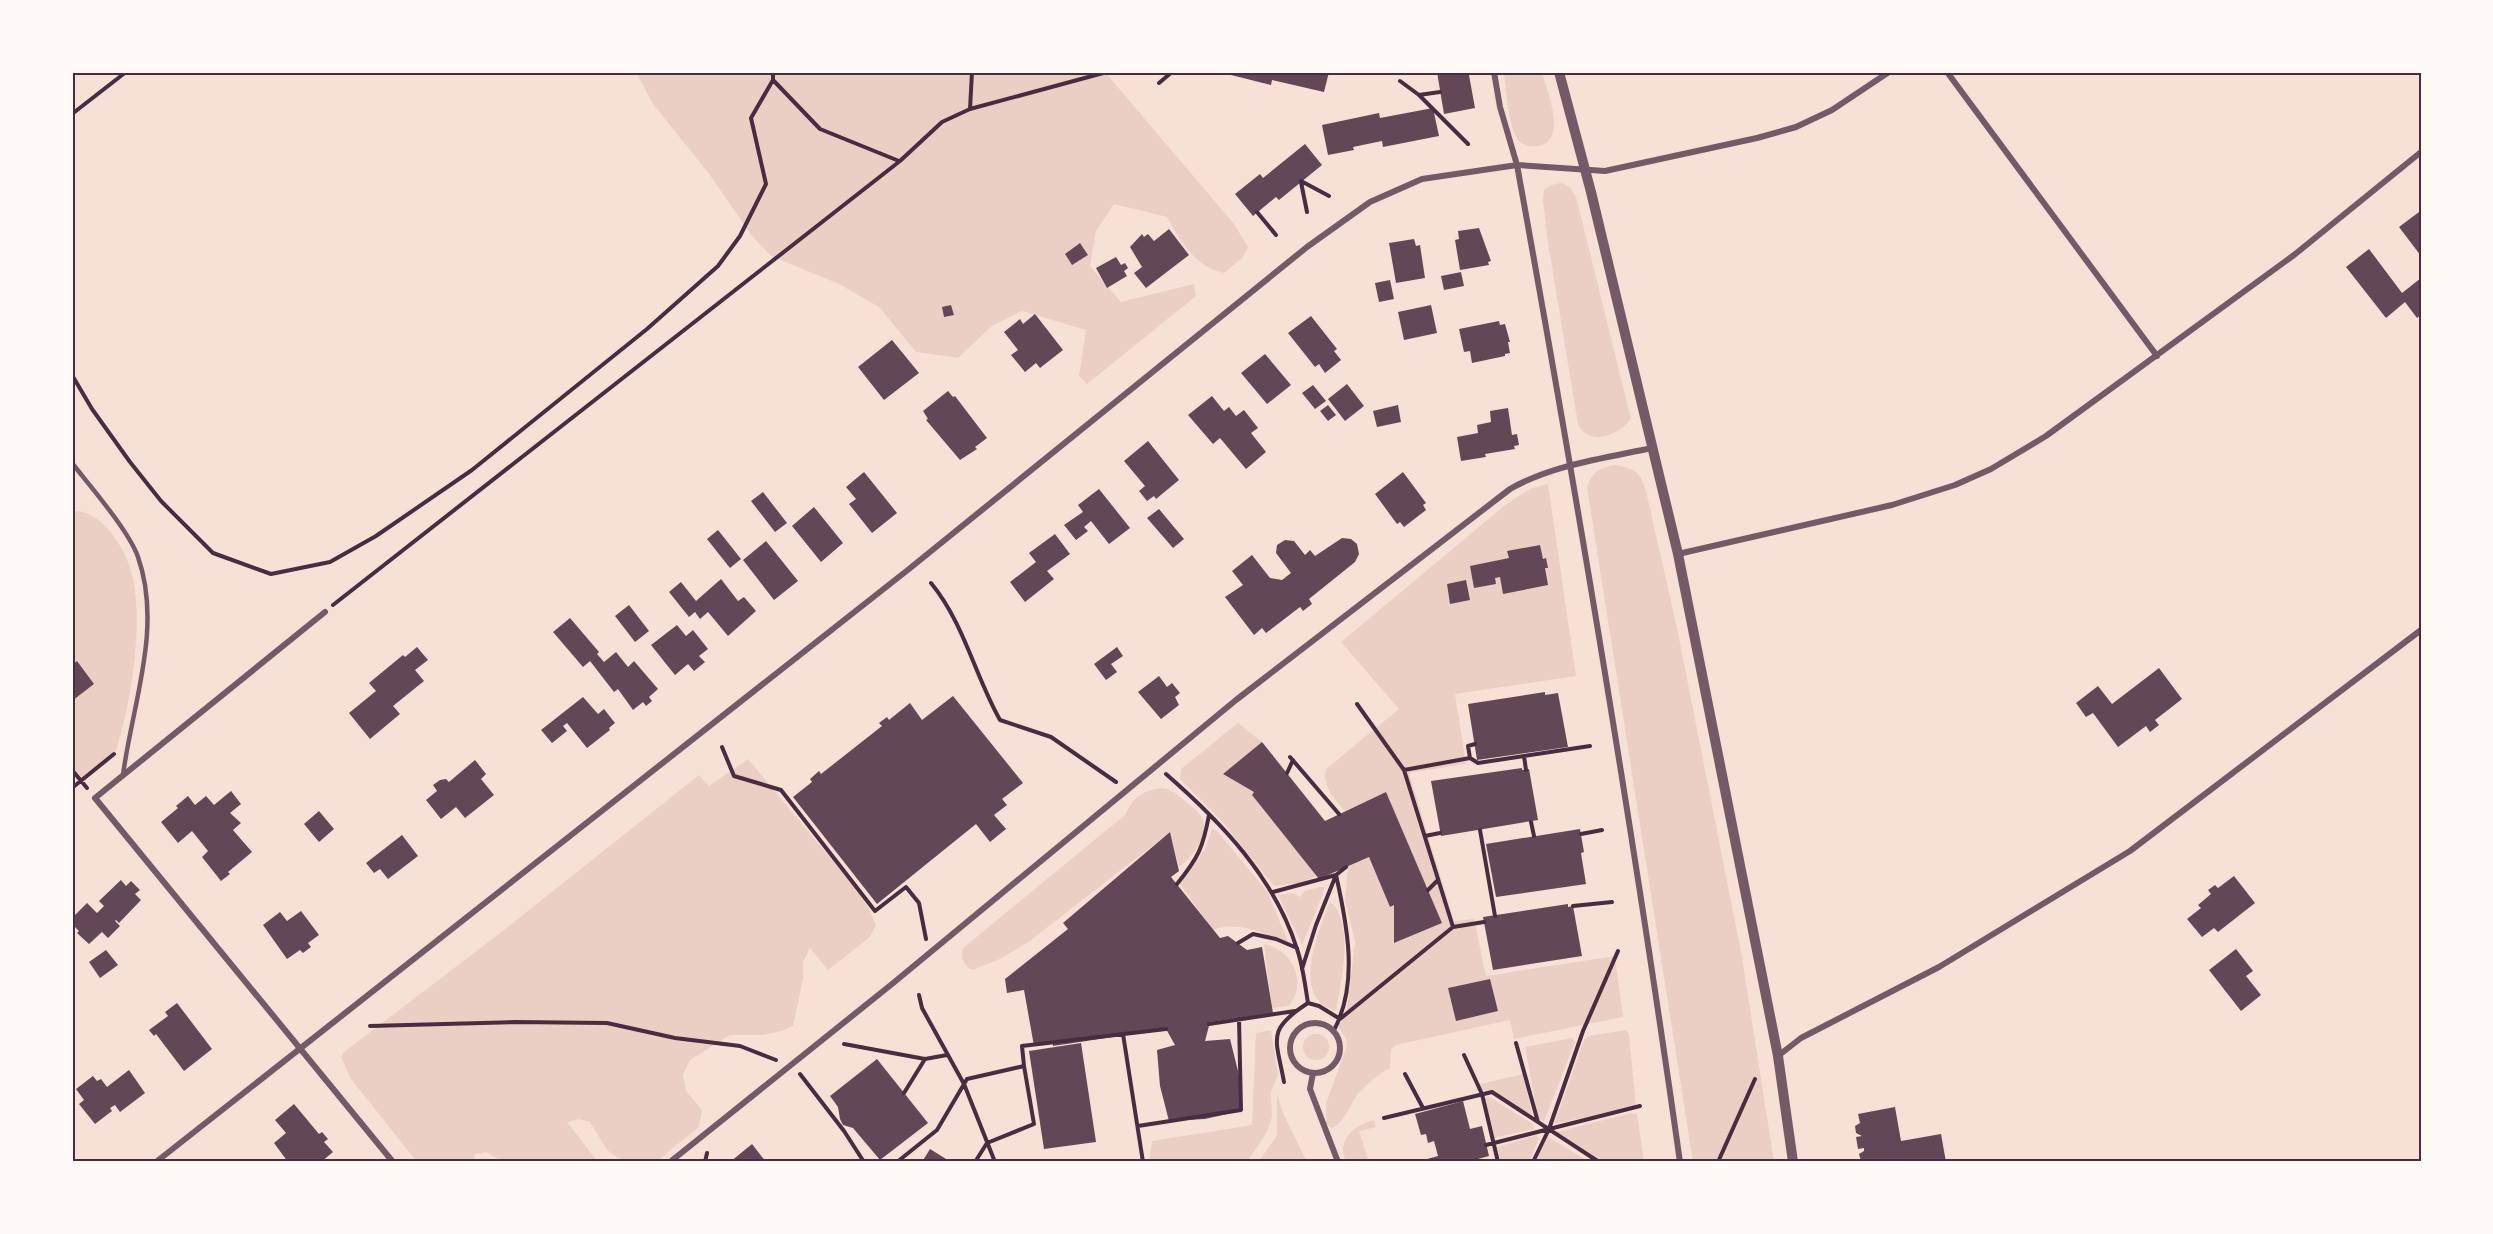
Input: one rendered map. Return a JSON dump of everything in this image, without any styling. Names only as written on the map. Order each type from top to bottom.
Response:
[{"type":"street","points":[[1494,72],[1500,107],[1517,165],[1571,467],[1642,904],[1680,1162]]},
{"type":"street","points":[[1559,72],[1585,169],[1678,554],[1778,1056],[1793,1162]]},
{"type":"street","points":[[156,1162],[909,569],[1270,276],[1354,212],[1387,193],[1422,179],[1517,165],[1613,170],[1757,138],[1796,127],[1832,110],[1889,72]]},
{"type":"street","points":[[1947,72],[2157,356]]},
{"type":"street","points":[[1678,554],[1854,514],[1955,485],[2025,451],[2294,255],[2421,152]]},
{"type":"street","points":[[670,1162],[1263,679],[1510,489],[1527,479],[1652,448]]},
{"type":"street","points":[[325,612],[95,798],[298,1049],[393,1162]]},
{"type":"street","points":[[1778,1056],[1801,1038],[1939,967],[2130,851],[2421,630]]},
{"type":"street","points":[[1311,1023],[1327,1025],[1334,1030],[1341,1045],[1337,1061],[1325,1071],[1313,1073],[1303,1070],[1290,1052],[1292,1037],[1303,1026],[1311,1023]]},
{"type":"street","points":[[1313,1073],[1310,1089],[1338,1162]]},
{"type":"lane","points":[[72,463],[126,536],[138,556],[142,574],[147,606],[146,645],[139,697],[127,744],[123,776]]},
{"type":"path","points":[[72,114],[126,72]]},
{"type":"path","points":[[72,375],[92,409],[130,462],[161,501],[213,554],[271,574],[330,562],[376,536],[472,470],[647,330],[718,266],[740,236],[766,184],[751,118],[773,80],[773,72]]},
{"type":"path","points":[[970,109],[972,72]]},
{"type":"path","points":[[325,612],[900,161],[942,122],[970,109],[1107,72]]},
{"type":"path","points":[[1159,83],[1172,72]]},
{"type":"path","points":[[773,80],[820,129],[900,161]]},
{"type":"path","points":[[1400,81],[1419,95],[1467,144]]},
{"type":"path","points":[[1419,95],[1440,92]]},
{"type":"path","points":[[1307,212],[1301,182],[1329,196]]},
{"type":"path","points":[[1257,212],[1276,235]]},
{"type":"path","points":[[931,583],[946,601],[986,695],[1000,720],[1051,737],[1120,785]]},
{"type":"path","points":[[1357,704],[1404,770],[1453,927]]},
{"type":"path","points":[[72,788],[127,744]]},
{"type":"path","points":[[1470,758],[1468,746],[1474,744]]},
{"type":"path","points":[[1404,770],[1470,758],[1478,763],[1590,746]]},
{"type":"path","points":[[722,747],[734,776],[781,789],[875,911],[906,887],[919,903],[927,943]]},
{"type":"path","points":[[1524,756],[1526,770]]},
{"type":"path","points":[[1287,773],[1291,759],[1339,814]]},
{"type":"path","points":[[1157,766],[1209,814],[1257,868],[1273,892],[1297,949],[1308,1003]]},
{"type":"path","points":[[72,770],[80,781]]},
{"type":"path","points":[[1177,884],[1195,862],[1205,840],[1209,814]]},
{"type":"path","points":[[1532,822],[1534,836]]},
{"type":"path","points":[[1480,830],[1495,916]]},
{"type":"path","points":[[1581,834],[1602,830]]},
{"type":"path","points":[[1425,836],[1440,833]]},
{"type":"path","points":[[1273,892],[1336,875],[1346,867]]},
{"type":"path","points":[[1302,971],[1316,926],[1336,875]]},
{"type":"path","points":[[1334,1030],[1340,1019],[1346,987],[1349,943],[1336,875]]},
{"type":"path","points":[[1428,890],[1438,880]]},
{"type":"path","points":[[1573,906],[1612,902]]},
{"type":"path","points":[[1340,1019],[1453,927],[1484,922]]},
{"type":"path","points":[[1238,943],[1253,934],[1276,939],[1297,949]]},
{"type":"path","points":[[1533,1162],[1549,1130],[1583,1031],[1618,951]]},
{"type":"path","points":[[919,995],[922,1008],[964,1084],[995,1162]]},
{"type":"path","points":[[1284,1082],[1276,1037],[1280,1025],[1308,1003],[1319,1006],[1340,1019]]},
{"type":"path","points":[[1209,1024],[1297,1010]]},
{"type":"path","points":[[1138,1125],[1241,1110],[1239,1019]]},
{"type":"path","points":[[370,1026],[515,1022],[607,1023],[675,1038],[740,1046],[790,1065]]},
{"type":"path","points":[[975,1162],[987,1143],[1034,1124],[1022,1047],[1166,1029]]},
{"type":"path","points":[[1123,1035],[1143,1162]]},
{"type":"path","points":[[1516,1043],[1538,1123]]},
{"type":"path","points":[[844,1044],[925,1059],[947,1055]]},
{"type":"path","points":[[1464,1055],[1482,1094],[1498,1162]]},
{"type":"path","points":[[904,1093],[925,1059]]},
{"type":"path","points":[[897,1162],[937,1130],[967,1079],[1024,1066]]},
{"type":"path","points":[[1406,1074],[1423,1108]]},
{"type":"path","points":[[803,1077],[844,1131],[864,1162]]},
{"type":"path","points":[[1718,1162],[1755,1079]]},
{"type":"path","points":[[1384,1118],[1492,1092],[1599,1162]]},
{"type":"path","points":[[1486,1145],[1640,1106]]},
{"type":"path","points":[[705,1162],[706,1153]]},
{"type":"shaded area","points":[[636,72],[1105,72],[1234,224],[1248,247],[1242,258],[1224,273],[1214,270],[1196,259],[1183,244],[1167,217],[1114,204],[1096,231],[1090,266],[1121,302],[1194,284],[1196,296],[1087,384],[1079,376],[1086,330],[1022,311],[992,326],[958,358],[916,352],[879,307],[839,284],[771,256],[752,236],[710,175],[653,104]]},
{"type":"shaded area","points":[[1504,72],[1542,72],[1551,102],[1554,125],[1548,142],[1533,146],[1525,145],[1518,140],[1510,117]]},
{"type":"shaded area","points":[[1561,183],[1570,187],[1576,197],[1631,418],[1619,430],[1604,436],[1589,435],[1578,424],[1543,200],[1544,190],[1551,185]]},
{"type":"shaded area","points":[[1615,465],[1636,472],[1646,491],[1677,628],[1742,957],[1774,1162],[1693,1162],[1587,487],[1597,471]]},
{"type":"shaded area","points":[[1548,484],[1576,676],[1455,694],[1466,764],[1409,773],[1454,921],[1474,919],[1486,976],[1615,956],[1623,1017],[1514,1039],[1510,1020],[1396,1045],[1391,1049],[1390,1068],[1376,1077],[1357,1095],[1343,1119],[1331,1128],[1326,1123],[1326,1103],[1347,1046],[1346,1039],[1338,1026],[1347,1009],[1355,942],[1345,900],[1348,867],[1369,857],[1390,907],[1394,905],[1395,943],[1442,923],[1386,793],[1345,811],[1327,787],[1326,769],[1399,709],[1341,642],[1504,506],[1530,489]]},
{"type":"shaded area","points":[[78,511],[97,519],[114,536],[121,547],[133,578],[137,616],[135,658],[129,699],[117,748],[113,754],[81,779],[72,768],[72,701],[94,684],[77,662],[72,665],[72,513]]},
{"type":"shaded area","points":[[1238,723],[1262,742],[1223,774],[1254,792],[1252,795],[1317,876],[1300,883],[1274,886],[1221,820],[1180,779],[1181,769]]},
{"type":"shaded area","points":[[748,759],[851,883],[868,907],[876,925],[870,937],[828,970],[810,948],[803,962],[803,979],[793,1026],[763,1035],[730,1035],[690,1060],[683,1075],[686,1091],[702,1110],[699,1127],[656,1162],[636,1162],[618,1158],[607,1150],[590,1122],[579,1119],[567,1122],[598,1162],[503,1162],[486,1152],[476,1154],[472,1162],[417,1162],[351,1079],[341,1057],[344,1052],[495,937],[699,775],[709,786]]},
{"type":"shaded area","points":[[1162,788],[1181,797],[1197,811],[1203,822],[1204,829],[1199,844],[1184,863],[1179,867],[1170,832],[1031,940],[1000,959],[972,970],[966,966],[962,958],[963,948],[1126,814],[1136,799],[1145,793]]},
{"type":"shaded area","points":[[1212,829],[1217,831],[1267,891],[1290,946],[1253,930],[1223,927],[1213,930],[1180,884],[1205,849]]},
{"type":"shaded area","points":[[1324,887],[1323,894],[1302,945],[1278,895],[1293,893],[1300,897],[1305,891]]},
{"type":"shaded area","points":[[1329,903],[1333,904],[1339,915],[1344,941],[1343,971],[1336,1011],[1322,1004],[1314,993],[1310,979],[1314,946]]},
{"type":"shaded area","points":[[1264,944],[1283,953],[1294,968],[1297,987],[1295,997],[1289,1006],[1272,1008]]},
{"type":"shaded area","points":[[1271,1030],[1278,1075],[1271,1092],[1272,1117],[1267,1132],[1247,1162],[1149,1162],[1152,1141],[1252,1125],[1256,1033]]},
{"type":"shaded area","points":[[1626,1030],[1629,1035],[1636,1106],[1554,1124],[1584,1040],[1589,1036]]},
{"type":"shaded area","points":[[1316,1034],[1325,1038],[1329,1047],[1325,1056],[1316,1060],[1307,1056],[1303,1047],[1307,1038]]},
{"type":"shaded area","points":[[1572,1038],[1575,1042],[1544,1122],[1538,1117],[1525,1047]]},
{"type":"shaded area","points":[[1523,1074],[1533,1118],[1494,1091],[1482,1090],[1480,1084]]},
{"type":"shaded area","points":[[1277,1094],[1283,1113],[1307,1162],[1258,1162],[1277,1136]]},
{"type":"shaded area","points":[[1488,1096],[1533,1124],[1534,1129],[1494,1138],[1485,1100]]},
{"type":"shaded area","points":[[1631,1113],[1637,1114],[1644,1162],[1599,1162],[1556,1132]]},
{"type":"shaded area","points":[[1374,1120],[1376,1127],[1359,1131],[1369,1162],[1346,1162],[1343,1147],[1345,1140],[1354,1130]]},
{"type":"shaded area","points":[[1537,1135],[1539,1138],[1529,1162],[1501,1162],[1497,1147]]},
{"type":"shaded area","points":[[1547,1136],[1589,1162],[1536,1162]]},
{"type":"building","points":[[1219,72],[1329,72],[1324,92],[1272,80],[1271,85]]},
{"type":"building","points":[[1437,72],[1464,72],[1465,75],[1469,75],[1475,108],[1444,114]]},
{"type":"building","points":[[1433,108],[1439,136],[1383,147],[1382,141],[1328,155],[1322,125],[1379,113],[1380,118]]},
{"type":"building","points":[[1305,144],[1322,165],[1279,200],[1276,197],[1253,216],[1235,194],[1260,174],[1263,178]]},
{"type":"building","points":[[2419,212],[2421,215],[2421,256],[2399,227]]},
{"type":"building","points":[[1479,228],[1491,261],[1488,262],[1489,265],[1460,270],[1455,240],[1459,239],[1458,231]]},
{"type":"building","points":[[1169,229],[1189,255],[1146,288],[1134,273],[1142,267],[1130,247],[1142,234],[1144,237],[1148,234],[1154,241]]},
{"type":"building","points":[[1414,239],[1416,246],[1420,245],[1425,278],[1396,283],[1389,243]]},
{"type":"building","points":[[1080,243],[1088,255],[1072,265],[1065,254]]},
{"type":"building","points":[[2369,249],[2402,293],[2421,278],[2421,315],[2417,318],[2405,302],[2386,318],[2346,267]]},
{"type":"building","points":[[1116,257],[1121,265],[1125,263],[1128,268],[1124,271],[1127,276],[1107,288],[1096,268]]},
{"type":"building","points":[[1461,272],[1464,286],[1444,290],[1441,276]]},
{"type":"building","points":[[1390,280],[1394,299],[1379,302],[1375,283]]},
{"type":"building","points":[[951,305],[954,315],[944,317],[942,307]]},
{"type":"building","points":[[1431,305],[1437,333],[1404,340],[1398,312]]},
{"type":"building","points":[[1035,314],[1063,350],[1040,368],[1036,363],[1025,372],[1011,355],[1018,350],[1004,332],[1020,319],[1023,324]]},
{"type":"building","points":[[1311,316],[1337,349],[1334,351],[1341,360],[1325,373],[1319,364],[1315,367],[1288,333]]},
{"type":"building","points":[[1499,321],[1500,325],[1505,324],[1510,342],[1508,342],[1510,353],[1472,363],[1470,351],[1464,352],[1459,329]]},
{"type":"building","points":[[892,340],[919,373],[884,400],[858,367]]},
{"type":"building","points":[[1265,354],[1291,385],[1267,404],[1241,373]]},
{"type":"building","points":[[1347,384],[1364,406],[1345,421],[1328,399]]},
{"type":"building","points":[[1313,385],[1326,401],[1315,409],[1302,393]]},
{"type":"building","points":[[948,391],[953,397],[955,396],[987,438],[975,447],[977,449],[960,460],[926,420],[928,419],[923,411]]},
{"type":"building","points":[[1212,396],[1224,411],[1229,407],[1236,416],[1244,410],[1258,428],[1251,433],[1266,452],[1246,469],[1220,438],[1213,444],[1188,415]]},
{"type":"building","points":[[1328,405],[1336,415],[1328,421],[1320,411]]},
{"type":"building","points":[[1398,405],[1401,422],[1377,427],[1373,411]]},
{"type":"building","points":[[1508,408],[1512,435],[1517,434],[1519,445],[1514,446],[1515,449],[1485,454],[1486,457],[1461,461],[1457,437],[1478,433],[1477,425],[1491,422],[1490,411]]},
{"type":"building","points":[[1148,441],[1179,480],[1156,499],[1154,496],[1147,501],[1139,491],[1145,486],[1124,461]]},
{"type":"building","points":[[864,472],[897,513],[872,533],[849,504],[856,499],[846,487]]},
{"type":"building","points":[[1403,472],[1426,503],[1423,505],[1426,510],[1404,527],[1400,522],[1397,524],[1375,494]]},
{"type":"building","points":[[1099,489],[1130,528],[1109,544],[1091,521],[1084,527],[1088,531],[1076,540],[1064,525],[1083,512],[1078,505]]},
{"type":"building","points":[[763,492],[787,523],[775,532],[751,501]]},
{"type":"building","points":[[814,507],[843,543],[821,562],[792,526]]},
{"type":"building","points":[[1159,509],[1184,539],[1173,548],[1147,518]]},
{"type":"building","points":[[718,530],[741,559],[730,568],[707,539]]},
{"type":"building","points":[[1055,534],[1070,554],[1047,571],[1054,579],[1025,602],[1010,582],[1036,562],[1029,553]]},
{"type":"building","points":[[1342,538],[1351,539],[1357,544],[1359,554],[1355,562],[1309,599],[1312,604],[1303,611],[1300,607],[1266,633],[1262,628],[1254,635],[1225,597],[1243,585],[1232,571],[1252,555],[1270,578],[1282,580],[1291,573],[1276,553],[1277,545],[1285,540],[1294,541],[1305,555],[1310,550],[1315,556]]},
{"type":"building","points":[[766,541],[798,581],[774,600],[743,560]]},
{"type":"building","points":[[1540,545],[1548,568],[1545,568],[1548,585],[1503,594],[1500,577],[1495,578],[1496,584],[1474,588],[1470,566],[1509,558],[1507,551]]},
{"type":"building","points":[[721,579],[738,601],[744,597],[756,611],[728,636],[708,612],[700,619],[695,612],[689,617],[669,592],[681,582],[696,601]]},
{"type":"building","points":[[1466,580],[1470,600],[1450,604],[1447,584]]},
{"type":"building","points":[[629,605],[649,631],[635,642],[615,616]]},
{"type":"building","points":[[570,618],[599,652],[597,654],[604,662],[616,652],[628,667],[634,661],[658,689],[649,697],[652,701],[646,706],[643,702],[633,710],[618,689],[614,692],[590,661],[583,667],[553,632]]},
{"type":"building","points":[[677,625],[686,636],[693,630],[708,649],[699,656],[705,662],[694,671],[688,664],[675,675],[651,645]]},
{"type":"building","points":[[417,647],[428,660],[415,670],[424,681],[393,706],[400,714],[370,739],[349,713],[376,691],[369,683],[403,655],[405,657]]},
{"type":"building","points":[[1117,647],[1123,656],[1111,664],[1117,672],[1106,680],[1094,664]]},
{"type":"building","points":[[77,661],[94,684],[72,701],[72,665]]},
{"type":"building","points":[[2159,668],[2182,699],[2155,720],[2159,725],[2150,732],[2146,726],[2118,747],[2093,713],[2086,717],[2076,703],[2098,686],[2112,704]]},
{"type":"building","points":[[1159,676],[1167,687],[1172,683],[1180,693],[1175,697],[1179,705],[1161,719],[1138,692]]},
{"type":"building","points":[[1545,692],[1545,695],[1558,693],[1568,747],[1477,760],[1468,704]]},
{"type":"building","points":[[953,696],[1023,783],[1002,799],[1007,805],[994,815],[1006,829],[990,842],[976,824],[877,904],[793,797],[812,782],[810,779],[819,771],[821,774],[882,726],[879,723],[887,717],[889,720],[910,703],[922,720]]},
{"type":"building","points":[[583,697],[598,714],[604,709],[615,723],[609,728],[610,730],[587,748],[567,723],[563,726],[567,731],[552,743],[541,730]]},
{"type":"building","points":[[1262,742],[1325,821],[1386,792],[1442,923],[1394,943],[1394,905],[1390,907],[1369,857],[1319,879],[1252,795],[1254,792],[1223,774]]},
{"type":"building","points":[[475,760],[486,774],[481,779],[494,795],[465,818],[456,807],[441,819],[426,800],[437,791],[433,785],[440,780],[446,779],[449,782]]},
{"type":"building","points":[[1522,768],[1522,770],[1529,769],[1538,820],[1441,836],[1431,781]]},
{"type":"building","points":[[231,791],[241,804],[230,813],[241,823],[233,830],[252,852],[221,881],[202,857],[208,851],[192,831],[178,843],[161,822],[188,796],[195,805],[206,796],[214,805]]},
{"type":"building","points":[[319,811],[334,829],[319,842],[304,824]]},
{"type":"building","points":[[1580,829],[1586,884],[1496,897],[1486,844]]},
{"type":"building","points":[[1170,832],[1179,871],[1171,877],[1220,938],[1228,936],[1247,950],[1262,947],[1273,1013],[1210,1022],[1205,1041],[1230,1039],[1239,1075],[1241,1111],[1205,1119],[1169,1121],[1160,1086],[1157,1050],[1175,1045],[1166,1029],[1053,1046],[1053,1043],[1034,1046],[1024,990],[1007,993],[1005,979],[1068,929],[1063,923]]},
{"type":"building","points":[[402,835],[418,856],[388,879],[380,869],[374,873],[366,863]]},
{"type":"building","points":[[2234,876],[2255,903],[2218,932],[2214,928],[2202,937],[2187,919],[2201,908],[2198,905],[2211,894],[2208,890],[2215,885],[2218,888]]},
{"type":"building","points":[[121,880],[126,886],[131,881],[140,890],[135,894],[141,900],[119,923],[115,921],[120,926],[108,938],[102,932],[89,944],[77,933],[79,931],[72,924],[72,918],[87,903],[97,913],[104,906],[99,901]]},
{"type":"building","points":[[1568,904],[1568,907],[1573,906],[1582,956],[1493,970],[1483,917]]},
{"type":"building","points":[[301,911],[319,935],[308,943],[311,947],[303,953],[300,950],[287,959],[263,925],[280,912],[287,921]]},
{"type":"building","points":[[2236,949],[2253,971],[2246,976],[2261,995],[2241,1011],[2209,970]]},
{"type":"building","points":[[106,950],[118,965],[100,978],[89,962]]},
{"type":"building","points":[[1490,979],[1498,1011],[1456,1021],[1448,988]]},
{"type":"building","points":[[177,1003],[212,1049],[184,1071],[156,1034],[154,1036],[149,1030],[168,1016],[165,1012]]},
{"type":"building","points":[[1081,1043],[1096,1142],[1044,1149],[1029,1051]]},
{"type":"building","points":[[877,1059],[928,1123],[880,1160],[853,1128],[843,1125],[838,1107],[830,1096]]},
{"type":"building","points":[[129,1070],[145,1093],[120,1112],[115,1105],[110,1108],[112,1111],[95,1124],[79,1104],[84,1100],[76,1089],[93,1076],[97,1081],[101,1079],[107,1087]]},
{"type":"building","points":[[1463,1101],[1470,1129],[1482,1126],[1489,1156],[1478,1159],[1479,1162],[1416,1162],[1438,1156],[1434,1141],[1428,1143],[1426,1134],[1421,1135],[1415,1114]]},
{"type":"building","points":[[294,1104],[319,1134],[322,1132],[328,1139],[324,1142],[333,1152],[321,1162],[288,1162],[274,1143],[286,1133],[275,1120]]},
{"type":"building","points":[[1895,1107],[1901,1141],[1941,1134],[1946,1162],[1861,1161],[1859,1154],[1864,1151],[1864,1148],[1858,1149],[1856,1137],[1862,1136],[1856,1133],[1855,1126],[1860,1123],[1858,1114]]},
{"type":"building","points":[[752,1144],[766,1162],[730,1162]]},
{"type":"building","points":[[930,1149],[951,1162],[922,1162]]}]
